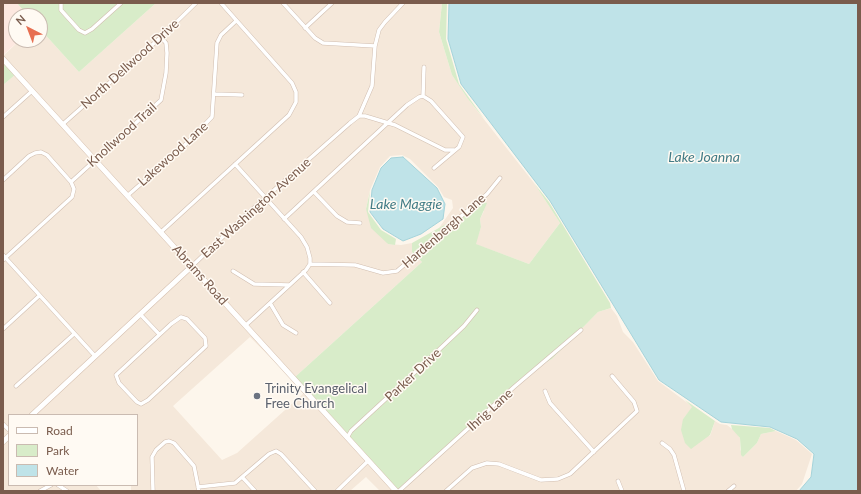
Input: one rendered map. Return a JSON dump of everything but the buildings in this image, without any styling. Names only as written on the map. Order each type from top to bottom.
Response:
[{"type":"street","points":[[61,3],[62,10],[79,30],[86,33],[120,3]]},
{"type":"street","name":"North Dellwood Drive","points":[[63,124],[161,37],[196,3]]},
{"type":"street","points":[[161,232],[285,119],[294,108],[297,97],[295,87],[285,74],[221,3]]},
{"type":"street","points":[[282,3],[305,28],[323,43],[375,46]]},
{"type":"street","points":[[305,28],[332,3]]},
{"type":"street","points":[[403,3],[382,25],[375,46],[372,86],[359,116],[365,116],[388,124],[403,127],[445,150],[454,150]]},
{"type":"street","name":"Lakewood Lane","points":[[127,196],[182,148],[210,120],[213,114],[219,38],[236,20]]},
{"type":"street","name":"Knollwood Trail","points":[[71,182],[161,100],[166,73],[167,53],[166,43],[161,37]]},
{"type":"street","name":"Abrams Road","points":[[3,59],[396,491]]},
{"type":"street","points":[[423,96],[424,67]]},
{"type":"street","points":[[3,117],[32,91]]},
{"type":"street","points":[[215,94],[242,95]]},
{"type":"street","points":[[284,219],[409,104],[423,96]]},
{"type":"street","points":[[423,96],[431,101],[462,134],[462,142],[434,168]]},
{"type":"street","name":"East Washington Avenue","points":[[33,414],[266,198],[359,116]]},
{"type":"street","points":[[3,180],[29,156],[37,152],[47,155],[71,182],[74,189],[74,194],[4,258],[95,356]]},
{"type":"street","points":[[235,164],[305,243],[309,253],[310,264],[246,325]]},
{"type":"street","name":"Hardenbergh Lane","points":[[310,264],[355,265],[383,273],[397,270],[478,203],[494,188],[500,178]]},
{"type":"street","points":[[314,192],[337,216],[347,222],[360,223]]},
{"type":"street","points":[[233,272],[254,284],[289,285]]},
{"type":"street","points":[[303,272],[330,303]]},
{"type":"street","points":[[3,329],[39,296]]},
{"type":"street","points":[[270,303],[283,325],[296,333]]},
{"type":"street","name":"Parker Drive","points":[[347,438],[351,431],[460,330],[477,310]]},
{"type":"street","points":[[140,314],[159,334]]},
{"type":"street","points":[[185,318],[205,338],[206,343],[204,349],[148,400],[139,403],[119,383],[116,375],[159,334],[177,319],[185,318]]},
{"type":"street","name":"Ihrig Lane","points":[[399,491],[581,330]]},
{"type":"street","points":[[16,386],[74,334]]},
{"type":"street","points":[[447,490],[472,468],[487,463],[499,464],[541,480],[558,479],[570,474],[637,410],[634,402],[612,376]]},
{"type":"street","points":[[545,391],[550,403],[594,452]]},
{"type":"street","points":[[153,491],[152,457],[156,450],[165,442],[169,441],[174,443],[194,466],[199,489],[232,484],[243,478],[269,454],[276,451],[281,454],[315,491]]},
{"type":"street","points":[[662,443],[670,449],[674,455],[684,491]]},
{"type":"street","points":[[337,491],[368,461]]},
{"type":"street","points":[[243,478],[255,491]]},
{"type":"street","points":[[618,481],[622,491]]},
{"type":"street","points":[[40,491],[49,486]]},
{"type":"street","points":[[728,491],[734,486]]},
{"type":"shaded area","points":[[3,3],[17,3],[21,8],[8,8],[8,48],[11,48],[3,55]]},
{"type":"shaded area","points":[[156,3],[442,3],[439,32],[452,75],[468,99],[534,183],[560,223],[529,264],[475,244],[481,227],[480,219],[484,211],[439,228],[453,208],[452,200],[444,197],[438,187],[410,159],[402,155],[390,156],[380,167],[370,190],[366,209],[388,244],[401,245],[412,243],[412,252],[422,262],[295,377],[3,56],[12,48],[48,48],[48,38],[79,72]]},
{"type":"shaded area","points":[[15,75],[189,266],[29,414],[8,414],[8,434],[3,439],[3,85]]},
{"type":"shaded area","points":[[192,269],[291,378],[250,337],[173,406],[222,460],[237,453],[304,393],[393,491],[380,491],[366,477],[350,491],[131,491],[131,486],[138,486],[138,414],[36,414]]},
{"type":"shaded area","points":[[611,308],[617,316],[623,332],[633,342],[658,381],[693,407],[683,419],[710,436],[715,421],[720,424],[727,425],[736,432],[740,438],[740,449],[743,457],[757,443],[761,434],[776,431],[796,440],[812,454],[802,484],[796,491],[400,491],[530,371],[552,359],[598,312]]},
{"type":"shaded area","points":[[8,440],[8,486],[97,486],[101,491],[3,491],[3,445]]},
{"type":"green space","points":[[17,3],[156,3],[79,72],[48,38],[48,8],[21,8]]},
{"type":"green space","points":[[442,3],[447,3],[446,39],[459,84],[485,120],[468,99],[452,75],[439,32]]},
{"type":"green space","points":[[3,62],[15,75],[3,85]]},
{"type":"green space","points":[[534,183],[549,202],[610,303],[611,308],[598,312],[552,359],[530,371],[398,491],[295,377],[422,262],[412,252],[412,243],[446,224],[456,221],[476,201],[487,203],[480,219],[481,227],[476,244],[529,264],[560,223]]},
{"type":"green space","points":[[370,191],[368,212],[381,230],[396,239],[395,245],[388,244],[371,228],[366,209]]},
{"type":"green space","points":[[685,400],[715,421],[710,435],[691,449],[685,443],[681,430],[683,419],[692,407]]},
{"type":"green space","points":[[731,425],[770,428],[776,431],[761,434],[757,443],[743,457],[741,455],[740,438],[732,429]]},
{"type":"water","name":"Lake Joanna","points":[[449,3],[858,3],[858,491],[799,491],[811,477],[814,454],[797,439],[770,427],[721,422],[659,380],[550,201],[461,84],[448,39]]},
{"type":"water","name":"Lake Maggie","points":[[403,157],[437,188],[445,204],[443,219],[421,234],[403,241],[383,229],[370,212],[372,190],[381,168],[391,158]]},
{"type":"place","name":"Trinity Evangelical Free Church","points":[[257,396]]}]
